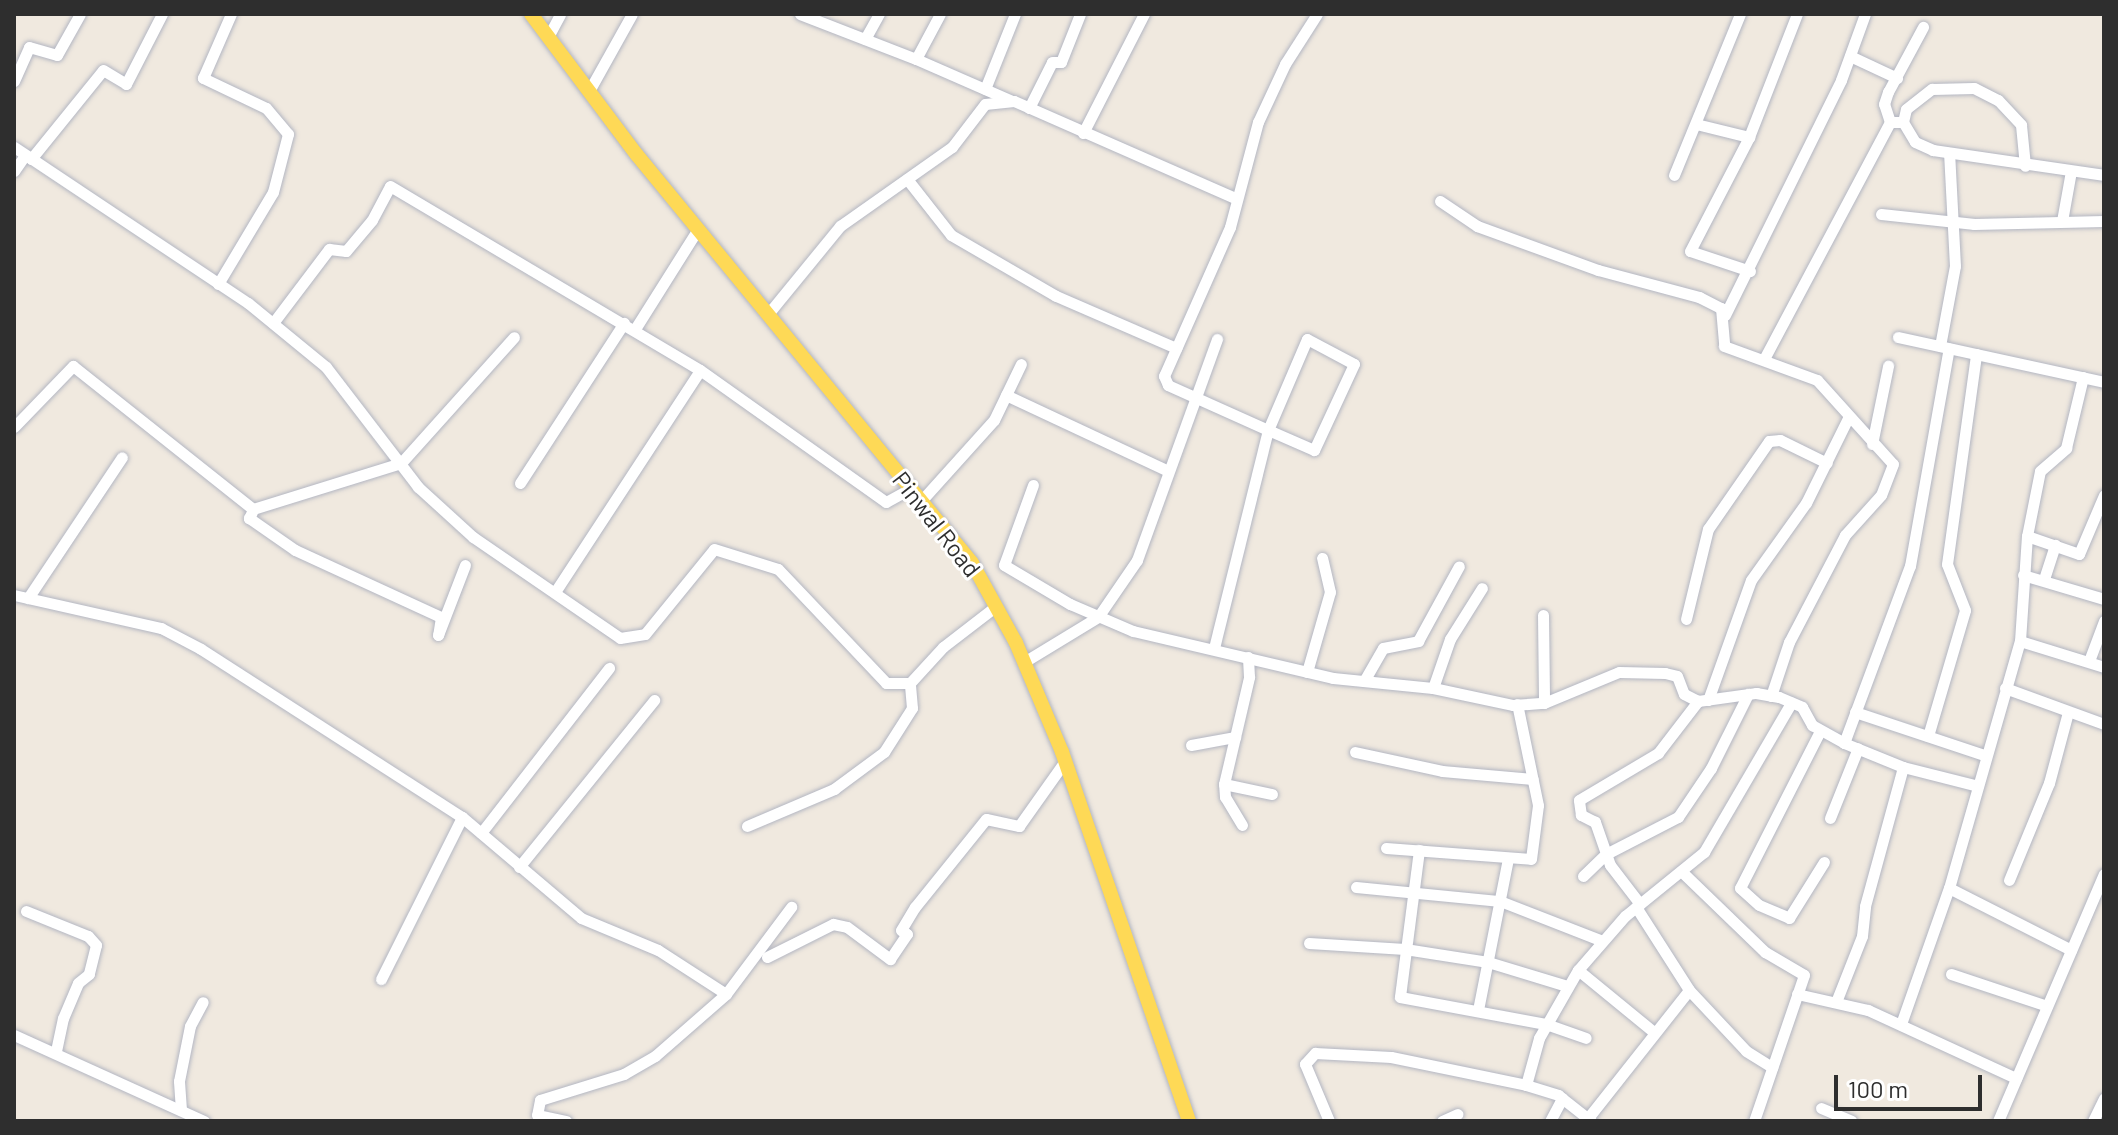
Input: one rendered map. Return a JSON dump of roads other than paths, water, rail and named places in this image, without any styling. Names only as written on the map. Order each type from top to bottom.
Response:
[{"type":"main road","name":"Pinwal Road","points":[[531,14],[698,229],[972,563],[1024,662],[1065,761],[1189,1121]]},
{"type":"street","points":[[14,81],[29,47],[57,55],[80,14]]},
{"type":"street","points":[[14,171],[103,70],[126,84],[162,14]]},
{"type":"street","points":[[218,284],[273,192],[288,134],[266,108],[203,78],[231,14]]},
{"type":"street","points":[[548,37],[560,14]]},
{"type":"street","points":[[589,91],[632,14]]},
{"type":"street","points":[[800,14],[916,59],[1235,198]]},
{"type":"street","points":[[865,39],[879,14]]},
{"type":"street","points":[[916,59],[940,14]]},
{"type":"street","points":[[985,89],[1015,14]]},
{"type":"street","points":[[1029,108],[1052,62],[1061,62],[1080,14]]},
{"type":"street","points":[[1083,133],[1144,14]]},
{"type":"street","points":[[1214,648],[1268,430],[1307,339],[1354,364],[1314,450],[1268,430],[1164,383],[1176,348],[1230,227],[1235,198],[1258,122],[1285,64],[1317,14]]},
{"type":"street","points":[[1674,175],[1740,14]]},
{"type":"street","points":[[1750,271],[1690,251],[1749,137],[1797,14]]},
{"type":"street","points":[[1771,696],[1789,642],[1845,535],[1881,495],[1893,464],[1848,418],[1817,380],[1724,346],[1725,315],[1750,271],[1850,56],[1865,14]]},
{"type":"street","points":[[1923,27],[1884,104],[1915,142],[1949,153],[2104,175]]},
{"type":"street","points":[[1850,56],[1897,78]]},
{"type":"street","points":[[1764,359],[1897,122],[1906,109],[1932,89],[1974,88],[1998,100],[2021,125],[2025,166]]},
{"type":"street","points":[[768,314],[840,226],[952,147],[985,104],[1014,101]]},
{"type":"street","points":[[1696,124],[1749,137]]},
{"type":"street","points":[[14,147],[273,323],[326,367],[418,487],[473,537],[620,638],[645,634],[714,549],[778,569],[886,683],[910,683]]},
{"type":"street","points":[[1844,743],[1910,566],[1955,266],[1949,223],[1949,153]]},
{"type":"street","points":[[2062,221],[2071,171]]},
{"type":"street","points":[[907,179],[951,235],[1056,296],[1176,348]]},
{"type":"street","points":[[273,323],[329,249],[346,251],[372,220],[390,186],[700,370],[886,502],[911,488]]},
{"type":"street","points":[[1440,201],[1477,226],[1598,270],[1699,297],[1725,315]]},
{"type":"street","points":[[1881,214],[1949,223],[2104,221]]},
{"type":"street","points":[[635,329],[698,229]]},
{"type":"street","points":[[520,483],[624,323]]},
{"type":"street","points":[[14,427],[73,366],[253,509],[401,463],[514,337]]},
{"type":"street","points":[[1898,337],[2104,382]]},
{"type":"street","points":[[1024,662],[1098,617],[1137,560],[1192,396],[1217,339]]},
{"type":"street","points":[[1928,736],[1965,610],[1947,564],[1976,354]]},
{"type":"street","points":[[921,501],[994,420],[1021,364]]},
{"type":"street","points":[[1872,444],[1888,366]]},
{"type":"street","points":[[555,592],[700,370]]},
{"type":"street","points":[[1901,1024],[1949,888],[1984,755],[2020,641],[2027,536],[2040,471],[2066,448],[2083,377]]},
{"type":"street","points":[[1006,395],[1168,471]]},
{"type":"street","points":[[1772,1067],[1746,1051],[1689,990],[1606,854],[1595,822],[1581,815],[1579,800],[1658,753],[1703,700],[1751,580],[1827,463],[1848,418]]},
{"type":"street","points":[[1686,619],[1708,529],[1769,441],[1774,438],[1827,463]]},
{"type":"street","points":[[28,598],[122,457]]},
{"type":"street","points":[[1033,485],[1004,565],[1098,617],[1133,631],[1307,672],[1433,688],[1517,704],[1544,703],[1619,672],[1677,676],[1684,694],[1703,700],[1748,694],[1771,696],[1802,707],[1820,731],[1844,743],[1903,767],[1978,786]]},
{"type":"street","points":[[2027,536],[2079,554],[2104,495]]},
{"type":"street","points":[[252,512],[249,518],[295,550],[441,617],[438,635],[465,565]]},
{"type":"street","points":[[2044,579],[2055,545]]},
{"type":"street","points":[[1307,672],[1330,592],[1322,558]]},
{"type":"street","points":[[1364,681],[1383,648],[1418,641],[1459,566]]},
{"type":"street","points":[[2023,575],[2104,599]]},
{"type":"street","points":[[1433,688],[1450,639],[1482,588]]},
{"type":"street","points":[[14,595],[161,628],[308,714],[462,817],[581,918],[658,950],[726,994]]},
{"type":"street","points":[[747,826],[834,789],[884,752],[912,708],[910,683],[943,647],[996,606]]},
{"type":"street","points":[[1543,615],[1544,703]]},
{"type":"street","points":[[2089,661],[2104,621]]},
{"type":"street","points":[[2020,641],[2104,667]]},
{"type":"street","points":[[1242,825],[1225,797],[1224,784],[1249,677],[1248,657]]},
{"type":"street","points":[[481,833],[609,668]]},
{"type":"street","points":[[2005,688],[2104,724]]},
{"type":"street","points":[[1583,876],[1606,854],[1678,817],[1711,768],[1748,694]]},
{"type":"street","points":[[519,867],[654,700]]},
{"type":"street","points":[[1526,1085],[1546,1024],[1578,970],[1600,940],[1704,852],[1791,703]]},
{"type":"street","points":[[1386,848],[1528,861],[1533,854],[1538,805],[1517,704]]},
{"type":"street","points":[[1855,712],[1984,755]]},
{"type":"street","points":[[2009,880],[2049,783],[2068,712]]},
{"type":"street","points":[[1820,731],[1740,888],[1759,905],[1789,918],[1824,862]]},
{"type":"street","points":[[1191,745],[1235,737]]},
{"type":"street","points":[[1830,818],[1858,748]]},
{"type":"street","points":[[1355,752],[1442,771],[1533,779]]},
{"type":"street","points":[[767,957],[833,924],[847,927],[890,959],[907,934],[901,930],[915,907],[986,819],[1019,826],[1065,761]]},
{"type":"street","points":[[1836,1002],[1862,936],[1865,906],[1903,767]]},
{"type":"street","points":[[1224,784],[1272,794]]},
{"type":"street","points":[[381,979],[462,817]]},
{"type":"street","points":[[1419,850],[1400,997],[1546,1024],[1586,1038]]},
{"type":"street","points":[[1478,1010],[1508,859]]},
{"type":"street","points":[[1681,871],[1765,952],[1804,975],[1754,1121]]},
{"type":"street","points":[[1998,1121],[2104,874]]},
{"type":"street","points":[[1356,887],[1500,901],[1600,940]]},
{"type":"street","points":[[1949,888],[2071,950]]},
{"type":"street","points":[[566,1121],[537,1115],[540,1100],[624,1074],[655,1056],[726,994],[791,907]]},
{"type":"street","points":[[26,911],[88,936],[96,945],[89,974],[78,983],[63,1018],[56,1052]]},
{"type":"street","points":[[1309,943],[1405,949],[1488,962],[1567,986]]},
{"type":"street","points":[[1578,970],[1655,1033]]},
{"type":"street","points":[[1951,974],[2047,1006]]},
{"type":"street","points":[[1329,1121],[1305,1064],[1315,1053],[1391,1057],[1526,1085],[1562,1098],[1590,1120],[1689,990]]},
{"type":"street","points":[[1797,994],[1836,1002],[1901,1024],[2016,1078]]},
{"type":"street","points":[[181,1110],[179,1081],[190,1026],[203,1002]]},
{"type":"street","points":[[14,1035],[198,1120]]},
{"type":"street","points":[[1550,1121],[1562,1098]]},
{"type":"street","points":[[2093,1121],[2104,1098]]},
{"type":"street","points":[[1821,1108],[1851,1121]]},
{"type":"street","points":[[1442,1121],[1458,1114]]}]
